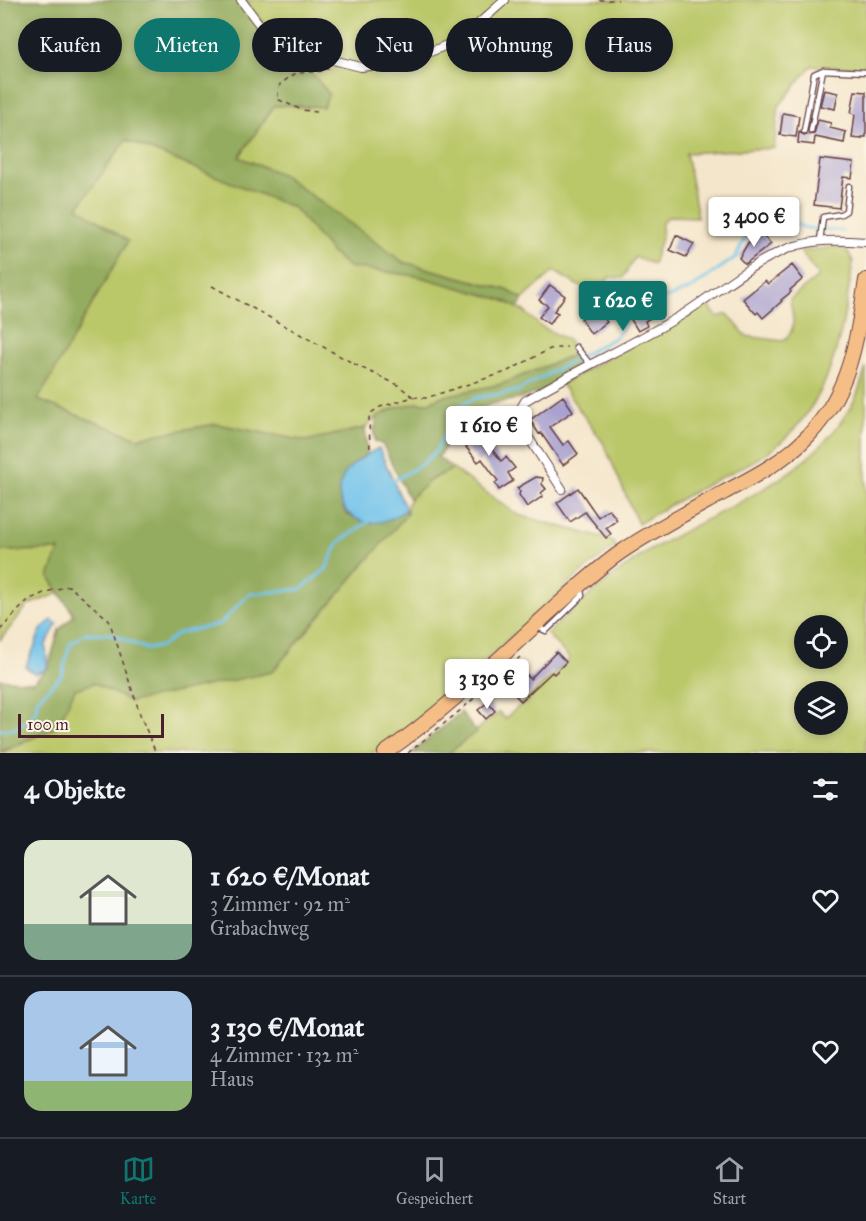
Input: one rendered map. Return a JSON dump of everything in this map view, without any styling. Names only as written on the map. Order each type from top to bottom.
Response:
[{"type":"main road","points":[[386,753],[435,716],[580,585],[624,550],[760,473],[791,452],[810,435],[836,397],[861,340],[866,280]]},
{"type":"street","points":[[241,0],[254,18]]},
{"type":"street","points":[[343,64],[361,67],[378,66],[421,56],[449,44],[477,26],[505,0]]},
{"type":"street","points":[[562,489],[519,423],[519,411],[525,401],[587,361],[684,314],[753,266],[790,248],[820,237],[866,242]]},
{"type":"lane","points":[[804,131],[814,74],[823,70],[866,72]]},
{"type":"lane","points":[[811,130],[823,70]]},
{"type":"lane","points":[[820,237],[823,217],[846,211],[849,186]]},
{"type":"lane","points":[[578,349],[587,361]]},
{"type":"path","points":[[599,0],[618,0]]},
{"type":"path","points":[[310,72],[296,73],[280,84],[277,99],[302,110],[317,112]]},
{"type":"path","points":[[212,286],[360,367],[398,385],[413,397]]},
{"type":"path","points":[[370,448],[371,413],[380,407],[413,397],[426,398],[506,372],[550,349],[578,349]]},
{"type":"path","points":[[0,630],[28,600],[45,592],[69,586],[109,620],[141,717],[156,753]]},
{"type":"green space","points":[[0,0],[244,0],[259,18],[252,18],[252,72],[311,72],[329,94],[323,107],[274,106],[239,157],[283,175],[403,262],[507,290],[523,299],[518,308],[503,300],[417,276],[349,267],[332,253],[294,208],[126,140],[78,207],[128,241],[38,400],[137,438],[216,424],[306,441],[365,428],[367,453],[347,473],[341,487],[340,495],[346,514],[362,520],[376,521],[406,510],[407,514],[272,672],[131,702],[94,683],[75,689],[57,727],[0,752],[0,679],[33,682],[48,668],[59,630],[74,615],[49,577],[59,550],[0,551]]},
{"type":"green space","points":[[244,0],[866,0],[866,68],[811,66],[779,106],[774,148],[686,153],[698,217],[670,216],[662,222],[661,238],[653,264],[635,257],[623,278],[609,277],[599,294],[577,285],[554,271],[523,299],[507,290],[403,262],[283,175],[239,157],[274,106],[290,105],[308,108],[305,72],[343,72],[343,18],[258,18]]},
{"type":"green space","points":[[126,140],[295,208],[332,253],[349,267],[417,276],[503,300],[524,311],[540,326],[570,341],[570,350],[575,354],[502,384],[440,397],[428,403],[417,403],[378,416],[365,428],[306,441],[216,424],[137,438],[37,400],[127,242],[77,207]]},
{"type":"green space","points":[[834,247],[846,251],[853,262],[849,289],[839,341],[831,365],[808,411],[792,432],[765,454],[638,524],[604,444],[561,384],[707,303],[717,317],[728,314],[746,336],[783,341],[793,327],[790,299],[819,276],[800,251]]},
{"type":"green space","points":[[575,354],[586,371],[561,384],[522,398],[491,404],[472,411],[438,457],[453,469],[433,478],[409,499],[383,445],[375,441],[374,430],[378,416],[395,408],[428,403],[440,397],[502,384]]},
{"type":"green space","points":[[866,367],[866,753],[448,753],[499,712],[505,719],[570,659],[547,634],[572,610],[625,567],[654,548],[739,503],[794,469],[839,425],[856,397]]},
{"type":"green space","points":[[453,469],[518,515],[610,540],[616,546],[581,573],[440,702],[373,753],[0,753],[57,727],[75,689],[95,683],[131,702],[407,514],[407,506],[415,492]]},
{"type":"green space","points":[[60,550],[49,577],[60,593],[28,605],[0,640],[0,551]]},
{"type":"green space","points":[[461,712],[476,732],[448,753],[412,753]]},
{"type":"water","points":[[379,448],[406,510],[385,521],[364,522],[348,513],[342,506],[340,488],[343,477],[349,469],[364,456]]},
{"type":"water","points":[[52,620],[57,624],[46,644],[47,669],[35,674],[26,667],[40,632]]},
{"type":"building","points":[[824,90],[838,93],[835,109],[820,106]]},
{"type":"building","points":[[855,91],[866,92],[866,137],[862,139],[852,138],[855,114],[851,113]]},
{"type":"building","points":[[783,113],[799,116],[796,137],[780,135]]},
{"type":"building","points":[[818,120],[831,123],[830,128],[846,132],[844,143],[815,137],[814,145],[798,143],[799,132],[804,135],[814,134]]},
{"type":"building","points":[[820,159],[854,163],[852,178],[843,177],[839,208],[814,205]]},
{"type":"building","points":[[760,232],[771,244],[745,264],[739,258],[748,243]]},
{"type":"building","points":[[676,235],[694,244],[686,257],[670,250]]},
{"type":"building","points":[[792,265],[803,279],[763,318],[758,312],[756,314],[743,299],[765,281],[768,284]]},
{"type":"building","points":[[550,285],[565,296],[554,311],[558,313],[549,324],[539,317],[548,306],[539,300]]},
{"type":"building","points":[[652,306],[657,314],[645,321],[647,326],[638,331],[630,318]]},
{"type":"building","points":[[596,308],[607,322],[591,334],[581,319]]},
{"type":"building","points":[[563,396],[573,411],[550,427],[563,445],[569,441],[578,454],[563,465],[530,420]]},
{"type":"building","points":[[477,423],[484,432],[481,434],[501,461],[506,457],[515,468],[508,473],[513,481],[499,490],[495,483],[498,481],[482,459],[478,462],[466,447],[471,443],[464,433]]},
{"type":"building","points":[[536,477],[543,478],[542,484],[546,489],[541,493],[543,496],[527,507],[517,488]]},
{"type":"building","points":[[578,488],[598,517],[609,509],[617,520],[606,528],[611,534],[606,538],[585,512],[570,522],[557,503]]},
{"type":"building","points":[[556,652],[566,662],[521,701],[511,691],[527,675],[530,679]]},
{"type":"building","points":[[488,702],[495,711],[486,719],[478,710]]},
{"type":"waterway","points":[[392,482],[423,463],[436,451],[459,406],[475,398],[517,391],[616,337],[631,315],[645,306],[690,289],[736,257],[749,229],[761,221],[774,219],[806,228],[843,231]]},
{"type":"waterway","points":[[0,730],[13,729],[26,722],[36,711],[37,700],[62,675],[70,644],[86,633],[111,634],[147,649],[162,646],[179,633],[220,624],[249,594],[301,589],[326,569],[338,543],[369,521]]}]
